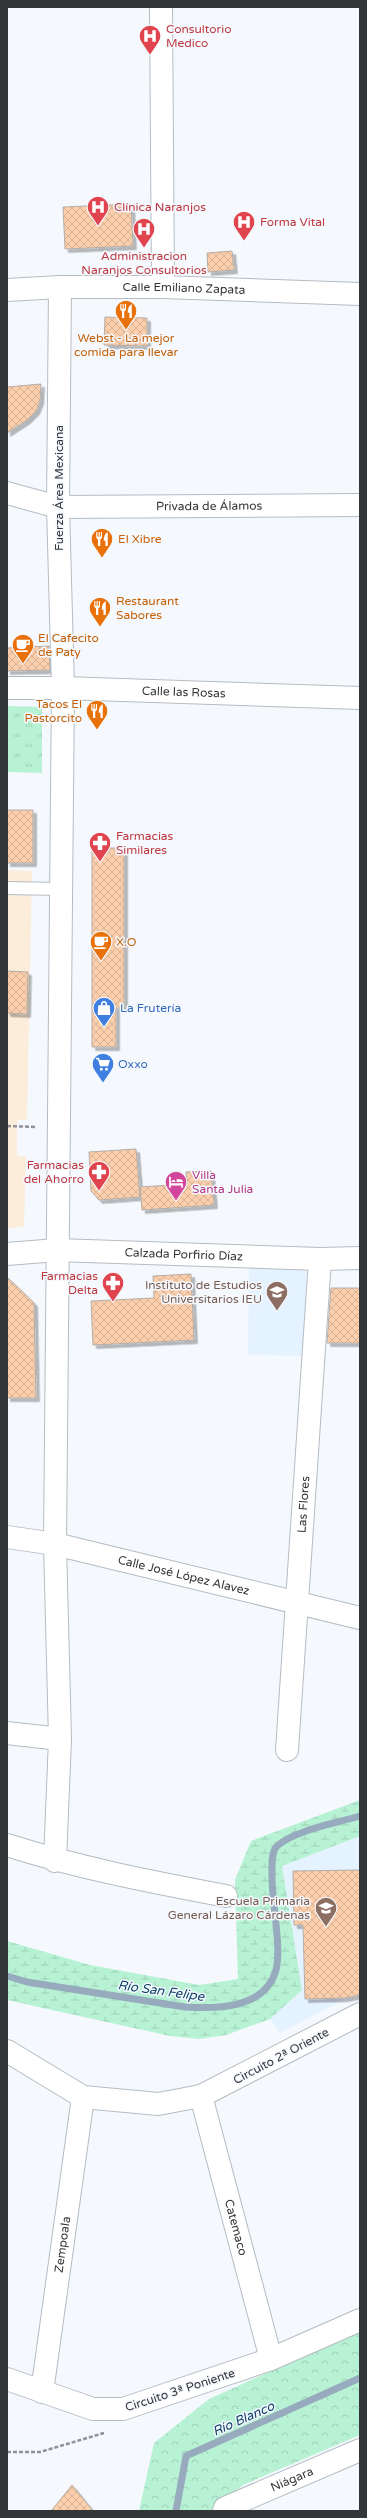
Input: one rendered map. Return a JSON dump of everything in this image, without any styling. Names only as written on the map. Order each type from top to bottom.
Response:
[{"type":"street","points":[[161,7],[163,287]]},
{"type":"street","name":"Calle Emiliano Zapata","points":[[7,290],[60,287],[163,287],[360,294]]},
{"type":"street","name":"Fuerza Área Mexicana","points":[[55,1861],[60,1739],[55,1544],[63,688],[58,507],[60,287]]},
{"type":"street","name":"Privada de Álamos","points":[[7,493],[58,507],[360,505]]},
{"type":"street","name":"Calle las Rosas","points":[[7,688],[63,688],[360,698]]},
{"type":"street","name":"Calzada Porfirio Díaz","points":[[7,1254],[57,1250],[320,1259],[360,1258]]},
{"type":"street","name":"Las Flores","points":[[288,1750],[299,1602],[320,1259]]},
{"type":"street","name":"Calle José López Alavez","points":[[7,1537],[55,1544],[360,1618]]},
{"type":"street","points":[[7,1733],[60,1739]]},
{"type":"street","points":[[7,1845],[55,1861],[115,1875],[226,1896]]},
{"type":"street","name":"Circuito 2ª Oriente","points":[[83,2097],[158,2104],[201,2096],[360,2014]]},
{"type":"street","points":[[7,2051],[83,2097]]},
{"type":"street","name":"Catemaco","points":[[201,2096],[271,2359]]},
{"type":"street","name":"Zempoala","points":[[42,2392],[83,2097]]},
{"type":"street","name":"Circuito 3ª Poniente","points":[[7,2379],[93,2409],[123,2409],[271,2359],[360,2320]]},
{"type":"street","name":"Niágara","points":[[224,2509],[360,2450]]},
{"type":"lane","points":[[7,888],[61,889]]},
{"type":"path","points":[[7,1126],[59,1127]]},
{"type":"path","points":[[7,2452],[40,2452],[111,2431]]},
{"type":"shaded area","points":[[7,870],[32,871],[27,1120],[18,1120],[17,1126],[17,1156],[26,1156],[24,1227],[7,1228]]},
{"type":"shaded area","name":"Instituto de Estudios Universitarios IEU","points":[[249,1268],[306,1269],[305,1356],[248,1355]]},
{"type":"shaded area","name":"Escuela Primaria General Lázaro Cárdenas","points":[[360,1836],[360,1995],[347,1998],[280,2033],[270,2019],[302,1990],[282,1866]]},
{"type":"green space","points":[[7,706],[42,707],[42,773],[7,772]]},
{"type":"green space","points":[[360,1800],[360,1836],[282,1866],[302,1990],[270,2019],[226,2035],[199,2039],[170,2036],[7,2000],[7,1941],[90,1965],[199,1985],[238,1979],[235,1880],[251,1841]]},
{"type":"green space","points":[[360,2331],[360,2435],[243,2485],[214,2511],[139,2511],[154,2443],[209,2399]]},
{"type":"building","name":"Clínica Naranjos","points":[[131,204],[133,246],[65,249],[63,207]]},
{"type":"building","points":[[232,251],[234,270],[208,272],[207,253]]},
{"type":"building","name":"Webst - La mejor comida para llevar","points":[[105,317],[147,318],[147,346],[104,345]]},
{"type":"building","points":[[41,384],[40,401],[36,411],[27,420],[7,433],[7,387]]},
{"type":"building","points":[[49,646],[50,670],[7,671],[7,648]]},
{"type":"building","points":[[7,810],[33,810],[33,863],[7,863]]},
{"type":"building","points":[[92,848],[124,848],[124,1008],[116,1008],[116,1047],[92,1047]]},
{"type":"building","points":[[7,971],[28,972],[27,1014],[7,1013]]},
{"type":"building","points":[[136,1149],[140,1197],[99,1200],[91,1191],[89,1152]]},
{"type":"building","points":[[211,1171],[214,1205],[142,1210],[140,1187],[187,1184],[186,1172]]},
{"type":"building","points":[[191,1274],[194,1340],[93,1345],[91,1301],[154,1298],[153,1276]]},
{"type":"building","points":[[7,1277],[34,1303],[36,1398],[7,1398]]},
{"type":"building","points":[[331,1288],[360,1288],[360,1343],[327,1343]]},
{"type":"building","name":"Escuela Primaria General Lázaro Cárdenas","points":[[360,1870],[360,1995],[345,1998],[305,1999],[303,1925],[294,1925],[293,1871]]},
{"type":"building","points":[[72,2485],[93,2511],[51,2511],[64,2495]]},
{"type":"waterway","name":"Río San Felipe","points":[[7,1976],[27,1982],[185,2007],[211,2008],[238,2004],[251,1999],[262,1993],[270,1983],[276,1970],[278,1960],[272,1884],[272,1866],[275,1849],[285,1840],[305,1831],[360,1816]]},
{"type":"waterway","name":"Río Blanco","points":[[176,2511],[186,2456],[360,2378]]},
{"type":"place","name":"Consultorio Medico","points":[[150,56]]},
{"type":"place","name":"Clínica Naranjos","points":[[98,226]]},
{"type":"place","name":"Forma Vital","points":[[244,242]]},
{"type":"place","name":"Administracion Naranjos Consultorios","points":[[144,248]]},
{"type":"place","name":"Webst - La mejor comida para llevar","points":[[126,330]]},
{"type":"place","name":"El Xibre","points":[[102,558]]},
{"type":"place","name":"Restaurant Sabores","points":[[100,628]]},
{"type":"place","name":"El Cafecito de Paty","points":[[23,664]]},
{"type":"place","name":"Tacos El Pastorcito","points":[[97,730]]},
{"type":"place","name":"Farmacias Similares","points":[[100,862]]},
{"type":"place","name":"X.O","points":[[101,962]]},
{"type":"place","name":"La Frutería","points":[[104,1028]]},
{"type":"place","name":"Oxxo","points":[[103,1084]]},
{"type":"place","name":"Farmacias del Ahorro","points":[[99,1192]]},
{"type":"place","name":"Villa Santa Julia","points":[[176,1202]]},
{"type":"place","name":"Farmacias Delta","points":[[113,1302]]},
{"type":"place","name":"Instituto de Estudios Universitarios IEU","points":[[277,1312]]},
{"type":"place","name":"Escuela Primaria General Lázaro Cárdenas","points":[[326,1928]]}]
